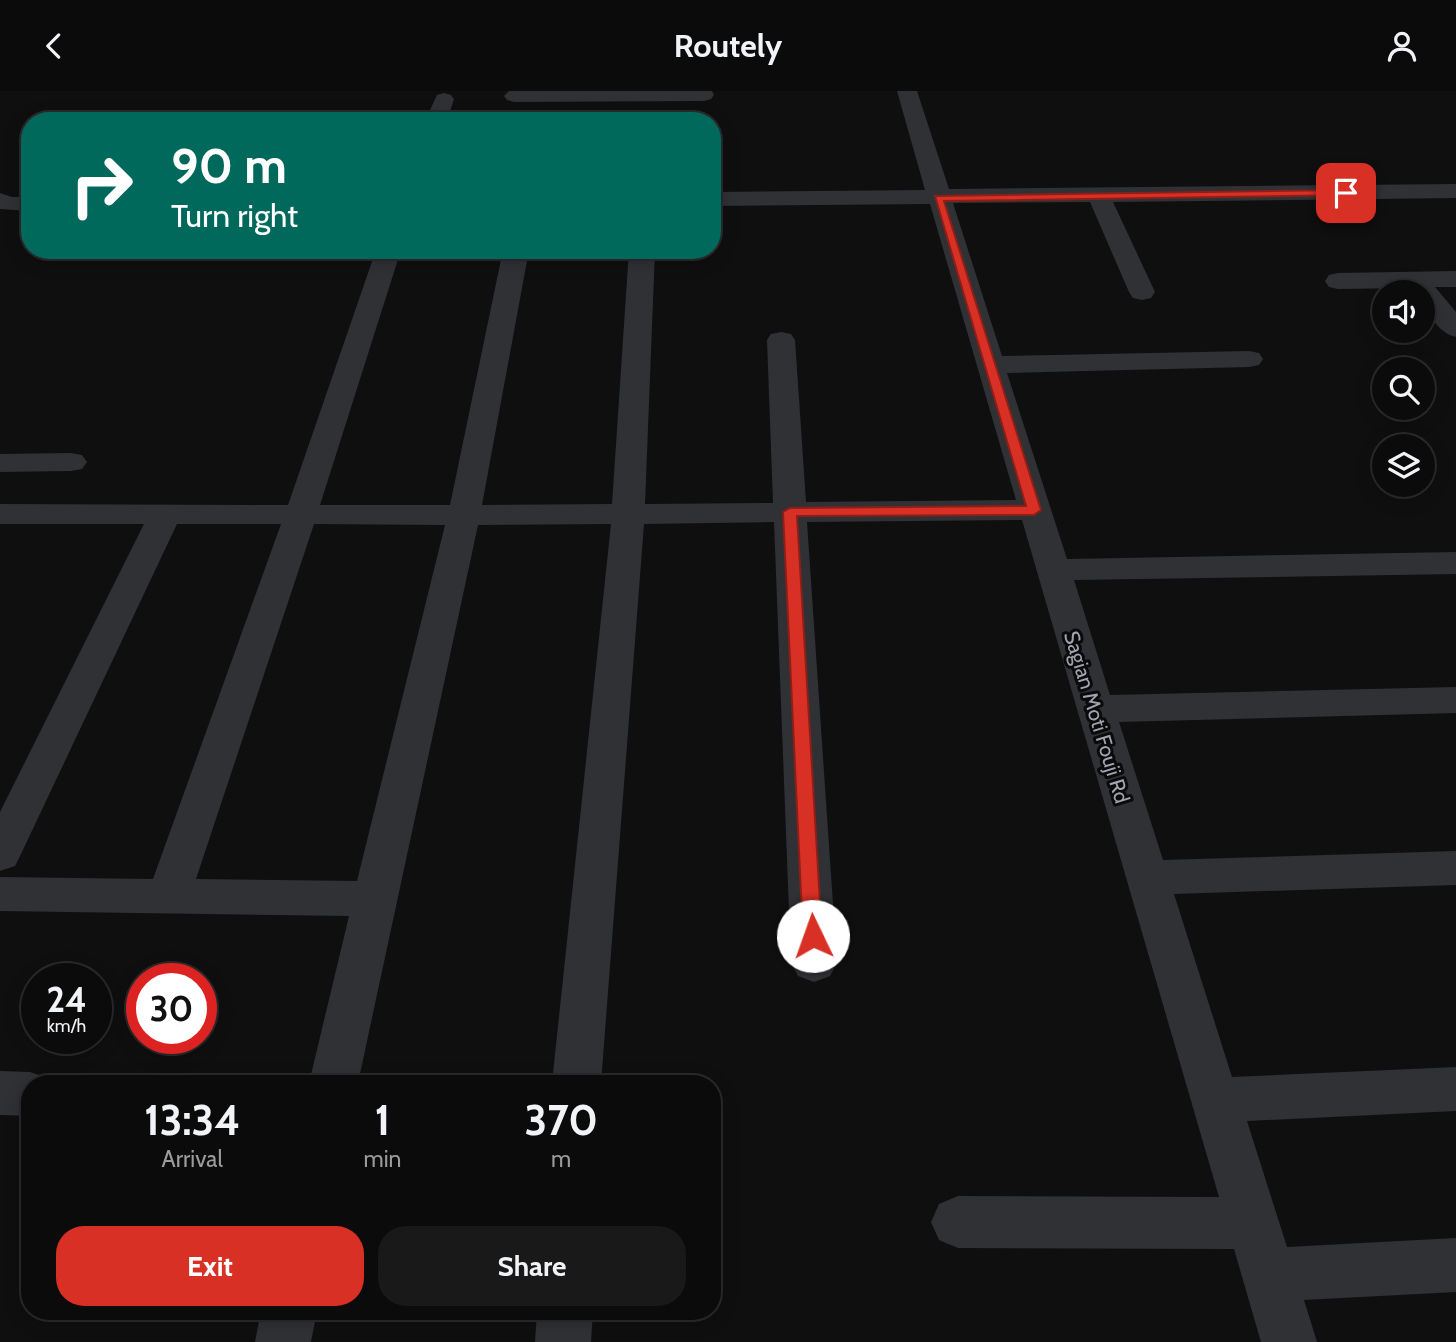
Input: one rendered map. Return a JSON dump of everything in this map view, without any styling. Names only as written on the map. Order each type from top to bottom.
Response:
[{"type":"street","name":"Sagian Moti Fouji Rd","points":[[906,91],[1289,1342]]},
{"type":"street","points":[[514,96],[704,93],[704,112]]},
{"type":"street","points":[[439,112],[444,99]]},
{"type":"street","points":[[721,199],[1456,191]]},
{"type":"street","points":[[1099,196],[1142,292]]},
{"type":"street","points":[[0,200],[9,204],[21,204]]},
{"type":"street","points":[[168,897],[302,515],[386,259]]},
{"type":"street","points":[[336,1075],[464,515],[514,259]]},
{"type":"street","points":[[578,1075],[628,514],[642,259]]},
{"type":"street","points":[[1414,279],[1456,329]]},
{"type":"street","points":[[1338,281],[1456,279]]},
{"type":"street","points":[[780,339],[814,963]]},
{"type":"street","points":[[990,365],[1249,359]]},
{"type":"street","points":[[0,463],[71,462]]},
{"type":"street","points":[[0,514],[464,515],[1034,510]]},
{"type":"street","points":[[0,854],[165,515]]},
{"type":"street","points":[[1052,571],[1456,563]]},
{"type":"street","points":[[1095,709],[1456,700]]},
{"type":"street","points":[[1147,877],[1456,868]]},
{"type":"street","points":[[0,894],[374,899]]},
{"type":"street","points":[[1215,1100],[1456,1089]]},
{"type":"street","points":[[0,1093],[21,1094]]},
{"type":"street","points":[[958,1222],[1253,1223]]},
{"type":"street","points":[[1268,1275],[1456,1265]]},
{"type":"street","points":[[283,1342],[287,1320]]},
{"type":"street","points":[[563,1342],[564,1320]]},
{"type":"route","points":[[813,936],[790,512],[1034,510],[938,198],[1346,193]]}]
